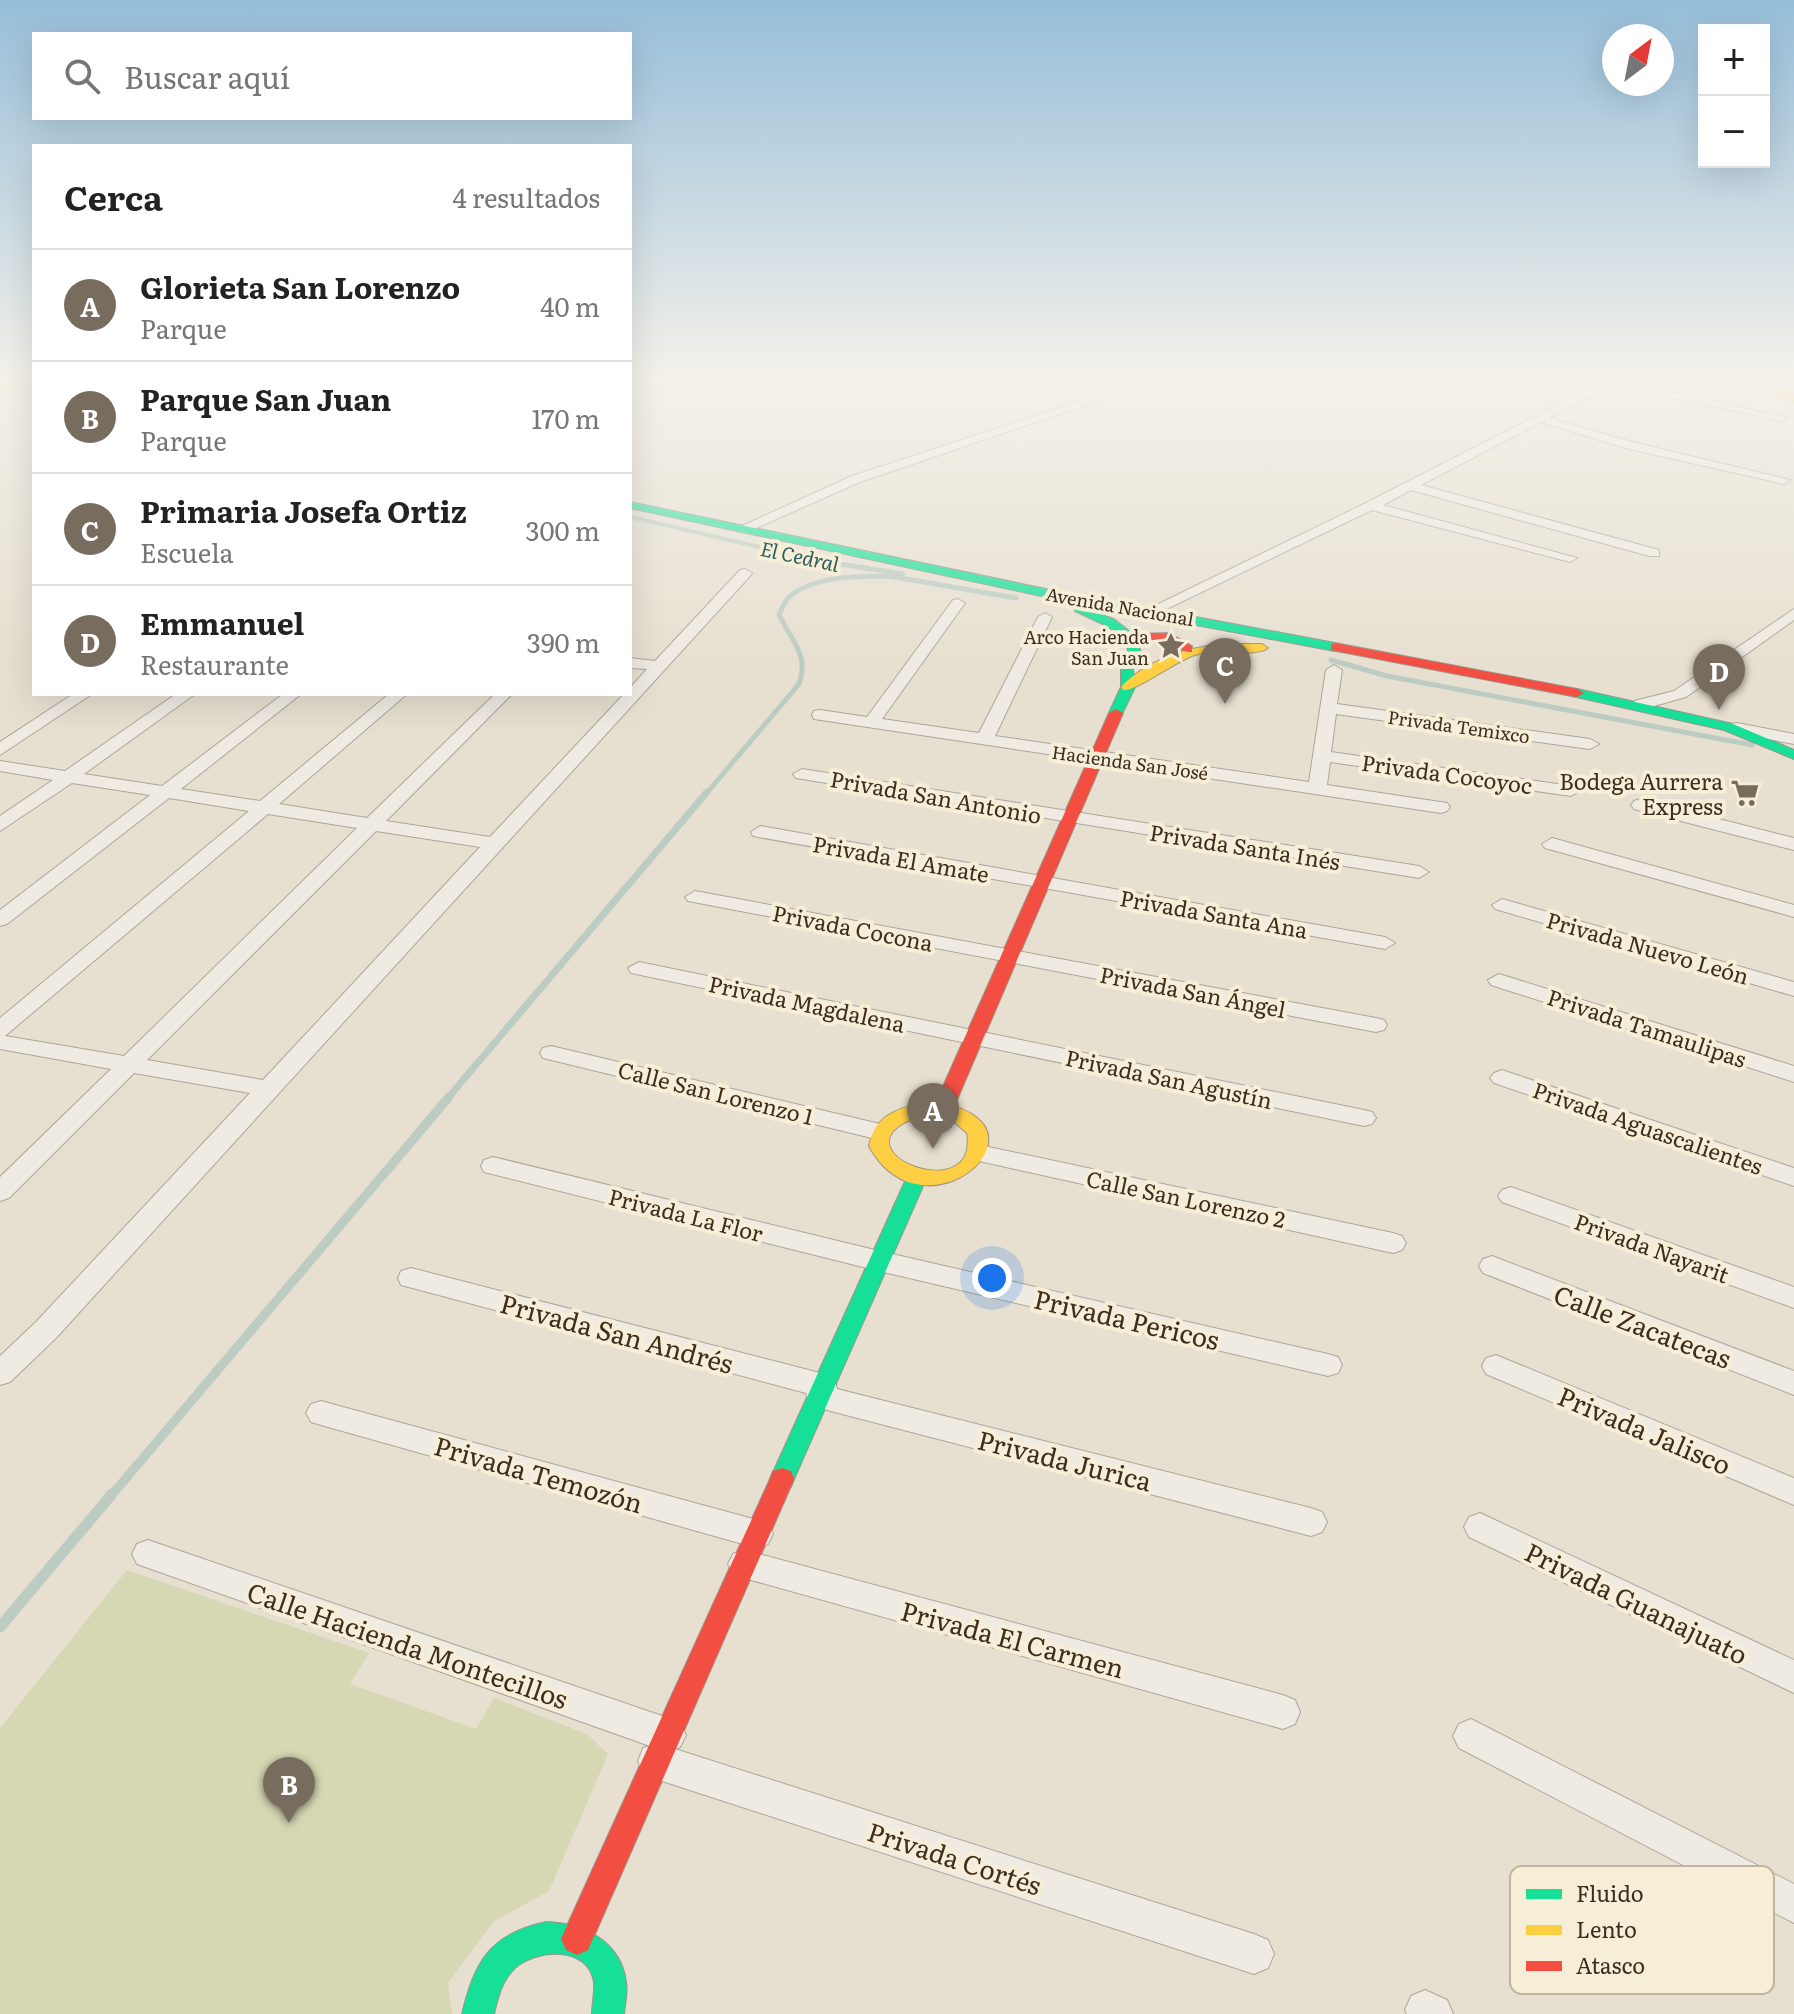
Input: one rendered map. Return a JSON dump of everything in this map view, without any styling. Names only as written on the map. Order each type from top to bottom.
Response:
[{"type":"street","points":[[740,530],[868,475]]},
{"type":"street","points":[[1111,623],[1151,611],[1433,475]]},
{"type":"street","points":[[1762,475],[1784,480]]},
{"type":"street","points":[[1411,486],[1654,553]]},
{"type":"street","name":"Avenida Nacional","points":[[632,505],[1046,593],[1640,705],[1728,727],[1794,755]]},
{"type":"street","points":[[1371,506],[1570,558]]},
{"type":"street","points":[[632,695],[745,573]]},
{"type":"street","points":[[943,1109],[1128,687],[1127,669],[1135,656],[1132,638],[1111,623],[1046,593]]},
{"type":"street","points":[[871,723],[958,603]]},
{"type":"street","points":[[1640,705],[1680,694],[1794,613]]},
{"type":"street","points":[[984,740],[1045,617]]},
{"type":"street","points":[[1220,625],[1223,647]]},
{"type":"street","points":[[1132,638],[1153,634],[1171,637],[1181,641],[1188,649]]},
{"type":"street","points":[[1128,687],[1160,661],[1188,649],[1223,647],[1350,651]]},
{"type":"street","points":[[632,663],[659,666]]},
{"type":"street","points":[[1317,789],[1334,670]]},
{"type":"street","points":[[0,750],[81,696]]},
{"type":"street","points":[[0,825],[184,696]]},
{"type":"street","points":[[0,920],[290,696]]},
{"type":"street","points":[[0,1030],[397,696]]},
{"type":"street","points":[[0,1192],[502,696]]},
{"type":"street","points":[[0,1374],[46,1330],[631,696]]},
{"type":"street","name":"Privada Temixco","points":[[1329,708],[1590,744]]},
{"type":"street","name":"Hacienda San José","points":[[820,715],[1441,807]]},
{"type":"street","points":[[1728,727],[1794,739]]},
{"type":"street","name":"Privada Cocoyoc","points":[[1322,756],[1571,791]]},
{"type":"street","points":[[0,766],[495,844]]},
{"type":"street","name":"Privada San Antonio","points":[[802,774],[1071,819]]},
{"type":"street","points":[[1640,805],[1794,844]]},
{"type":"street","name":"Privada Santa Inés","points":[[1071,819],[1419,872]]},
{"type":"street","name":"Privada El Amate","points":[[760,832],[1042,884]]},
{"type":"street","points":[[1552,844],[1794,911]]},
{"type":"street","name":"Privada Santa Ana","points":[[1042,884],[1385,943]]},
{"type":"street","name":"Privada Cocona","points":[[695,897],[1010,956]]},
{"type":"street","name":"Privada Nuevo León","points":[[1502,905],[1794,989]]},
{"type":"street","name":"Privada San Ángel","points":[[1010,956],[1376,1025]]},
{"type":"street","name":"Privada Magdalena","points":[[639,968],[975,1038]]},
{"type":"street","name":"Privada Tamaulipas","points":[[1499,980],[1794,1074]]},
{"type":"street","name":"Privada San Agustín","points":[[975,1038],[1364,1118]]},
{"type":"street","points":[[0,1042],[269,1089]]},
{"type":"street","name":"Calle San Lorenzo 1","points":[[551,1053],[880,1132]]},
{"type":"street","name":"Privada Aguascalientes","points":[[1502,1078],[1794,1177]]},
{"type":"street","points":[[928,1108],[943,1109],[969,1122],[981,1142],[979,1153],[962,1171],[933,1178],[917,1177],[889,1164],[881,1154],[878,1143],[880,1132],[898,1115],[928,1108]]},
{"type":"street","name":"Calle San Lorenzo 2","points":[[979,1153],[1393,1243]]},
{"type":"street","name":"Privada La Flor","points":[[493,1166],[879,1261]]},
{"type":"street","points":[[577,1939],[917,1177]]},
{"type":"street","name":"Privada Nayarit","points":[[1511,1196],[1794,1298]]},
{"type":"street","name":"Privada Pericos","points":[[879,1261],[1328,1365]]},
{"type":"street","name":"Calle Zacatecas","points":[[1492,1266],[1794,1383]]},
{"type":"street","name":"Privada San Andrés","points":[[411,1278],[822,1391]]},
{"type":"street","name":"Privada Jalisco","points":[[1496,1366],[1794,1492]]},
{"type":"street","name":"Privada Jurica","points":[[822,1391],[1311,1522]]},
{"type":"street","name":"Privada Temozón","points":[[321,1413],[751,1549]]},
{"type":"street","name":"Privada Guanajuato","points":[[1480,1527],[1794,1677]]},
{"type":"street","name":"Privada El Carmen","points":[[751,1549],[1283,1712]]},
{"type":"street","name":"Calle Hacienda Montecillos","points":[[148,1554],[662,1748]]},
{"type":"street","points":[[1471,1736],[1721,1866]]},
{"type":"street","name":"Privada Cortés","points":[[662,1748],[1254,1954]]},
{"type":"street","points":[[1774,1894],[1794,1904]]},
{"type":"street","points":[[478,2014],[486,1983],[499,1962],[518,1946],[537,1937],[558,1935],[577,1939],[593,1950],[605,1966],[610,1987],[608,2014]]},
{"type":"green space","points":[[127,1570],[369,1653],[350,1684],[476,1729],[494,1698],[587,1734],[608,1754],[549,1891],[493,1922],[448,1983],[452,2014],[0,2014],[0,1728]]},
{"type":"waterway","name":"El Cedral","points":[[632,517],[819,561]]},
{"type":"waterway","name":"El Cedral","points":[[808,559],[819,561]]},
{"type":"waterway","name":"El Cedral","points":[[819,561],[903,574]]},
{"type":"waterway","points":[[706,794],[799,684],[802,673],[800,656],[779,614],[788,599],[799,590],[823,581],[889,576],[1016,598]]},
{"type":"waterway","points":[[1331,660],[1387,676],[1752,745]]},
{"type":"waterway","points":[[447,1099],[707,792]]},
{"type":"waterway","points":[[111,1496],[449,1097]]},
{"type":"waterway","points":[[0,1627],[112,1494]]},
{"type":"traffic: fast","points":[[632,505],[1046,593],[1335,647]]},
{"type":"traffic: fast","points":[[1079,608],[1111,623],[1132,638],[1135,656],[1127,669],[1128,687],[1116,713]]},
{"type":"traffic: fast","points":[[1577,693],[1728,727],[1794,755]]},
{"type":"traffic: fast","points":[[782,1479],[917,1177]]},
{"type":"traffic: fast","points":[[478,2014],[489,1977],[502,1958],[530,1941],[546,1938],[577,1942],[602,1961],[610,1981],[608,2014]]},
{"type":"traffic: slow","points":[[1128,687],[1176,657],[1190,652],[1262,648]]},
{"type":"traffic: slow","points":[[928,1108],[959,1115],[967,1120],[978,1140],[969,1163],[942,1178],[921,1178],[901,1171],[886,1160],[879,1146],[882,1131],[897,1118],[928,1108]]},
{"type":"traffic: jam","points":[[1132,638],[1169,637],[1188,649]]},
{"type":"traffic: jam","points":[[1335,647],[1577,693]]},
{"type":"traffic: jam","points":[[943,1109],[1116,713]]},
{"type":"traffic: jam","points":[[577,1939],[782,1479]]},
{"type":"place","name":"Arco Hacienda San Juan","points":[[1171,646]]},
{"type":"place","name":"Primaria Josefa Ortiz","points":[[1225,704]]},
{"type":"place","name":"Emmanuel","points":[[1719,710]]},
{"type":"place","name":"Bodega Aurrera Express","points":[[1745,793]]},
{"type":"place","name":"Glorieta San Lorenzo","points":[[933,1149]]},
{"type":"place","name":"Parque San Juan","points":[[289,1823]]}]
